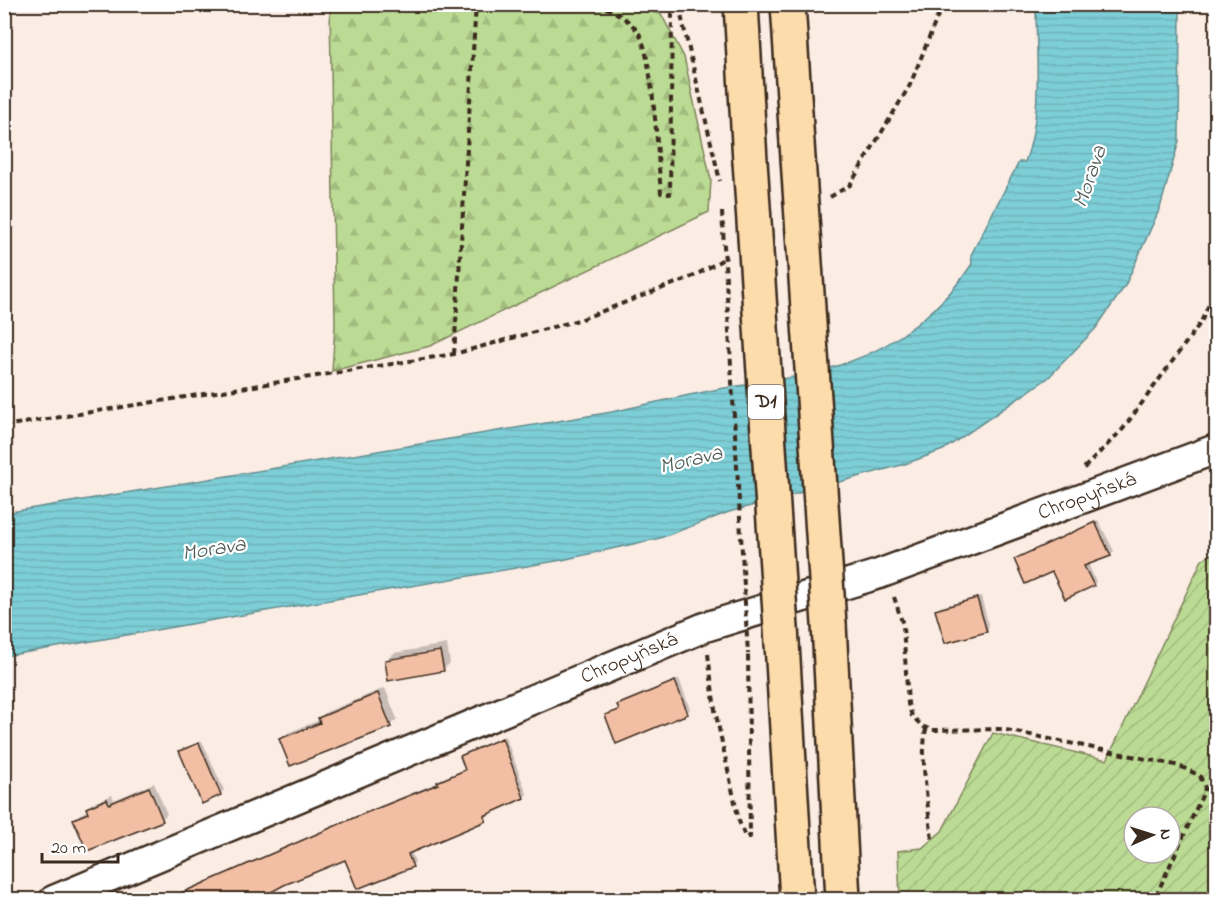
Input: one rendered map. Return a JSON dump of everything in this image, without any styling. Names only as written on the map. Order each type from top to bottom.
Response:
[{"type":"highway","name":"D1","points":[[741,4],[797,900]]},
{"type":"highway","name":"D1","points":[[788,4],[828,624],[843,900]]},
{"type":"street","name":"Chropyňská","points":[[54,900],[705,627],[879,574],[1216,449]]},
{"type":"path","points":[[454,354],[476,4]]},
{"type":"path","points":[[596,4],[616,11],[639,33],[647,58],[661,193],[670,194],[672,14],[676,9],[680,11],[720,182]]},
{"type":"path","points":[[829,198],[850,185],[910,85],[939,13],[940,4]]},
{"type":"path","points":[[705,627],[715,710],[739,821],[745,837],[750,837],[748,654],[721,205]]},
{"type":"path","points":[[4,426],[454,354],[582,319],[694,276],[736,252]]},
{"type":"path","points":[[1082,471],[1123,429],[1201,322],[1216,289]]},
{"type":"path","points":[[879,574],[889,586],[903,625],[908,704],[912,716],[926,728],[943,731],[1002,729],[1180,766],[1200,776],[1205,788],[1154,900]]},
{"type":"path","points":[[926,728],[924,766],[932,840]]},
{"type":"green space","points":[[330,5],[629,5],[629,7],[661,14],[684,57],[711,180],[709,212],[430,346],[332,371],[335,326]]},
{"type":"green space","points":[[1216,551],[1216,899],[900,899],[898,851],[922,848],[942,831],[993,733],[1107,760],[1202,560]]},
{"type":"water","name":"Morava","points":[[1036,5],[1180,5],[1179,141],[1160,208],[1125,286],[1096,328],[1048,378],[943,450],[905,464],[729,512],[660,538],[562,560],[5,656],[5,513],[612,412],[719,389],[801,375],[849,362],[885,346],[918,323],[961,280],[972,264],[971,255],[1019,162],[1025,162],[1031,144],[1036,105]]},
{"type":"building","points":[[1095,522],[1111,556],[1084,566],[1094,586],[1065,599],[1052,572],[1025,584],[1014,559]]},
{"type":"building","points":[[977,598],[987,632],[945,643],[935,610]]},
{"type":"building","points":[[440,651],[444,671],[388,681],[385,660]]},
{"type":"building","points":[[675,681],[688,714],[616,744],[605,715],[619,710],[617,705]]},
{"type":"building","points":[[378,693],[391,727],[290,766],[279,739],[320,723],[318,718]]},
{"type":"building","points":[[502,738],[524,798],[484,816],[486,821],[408,854],[413,867],[357,889],[345,860],[284,885],[262,900],[165,900],[358,816],[438,784],[437,782],[465,770],[460,756]]},
{"type":"building","points":[[199,743],[221,795],[202,804],[179,751]]},
{"type":"building","points":[[149,787],[163,821],[87,851],[73,819],[88,813],[86,808],[107,799],[109,804]]}]
